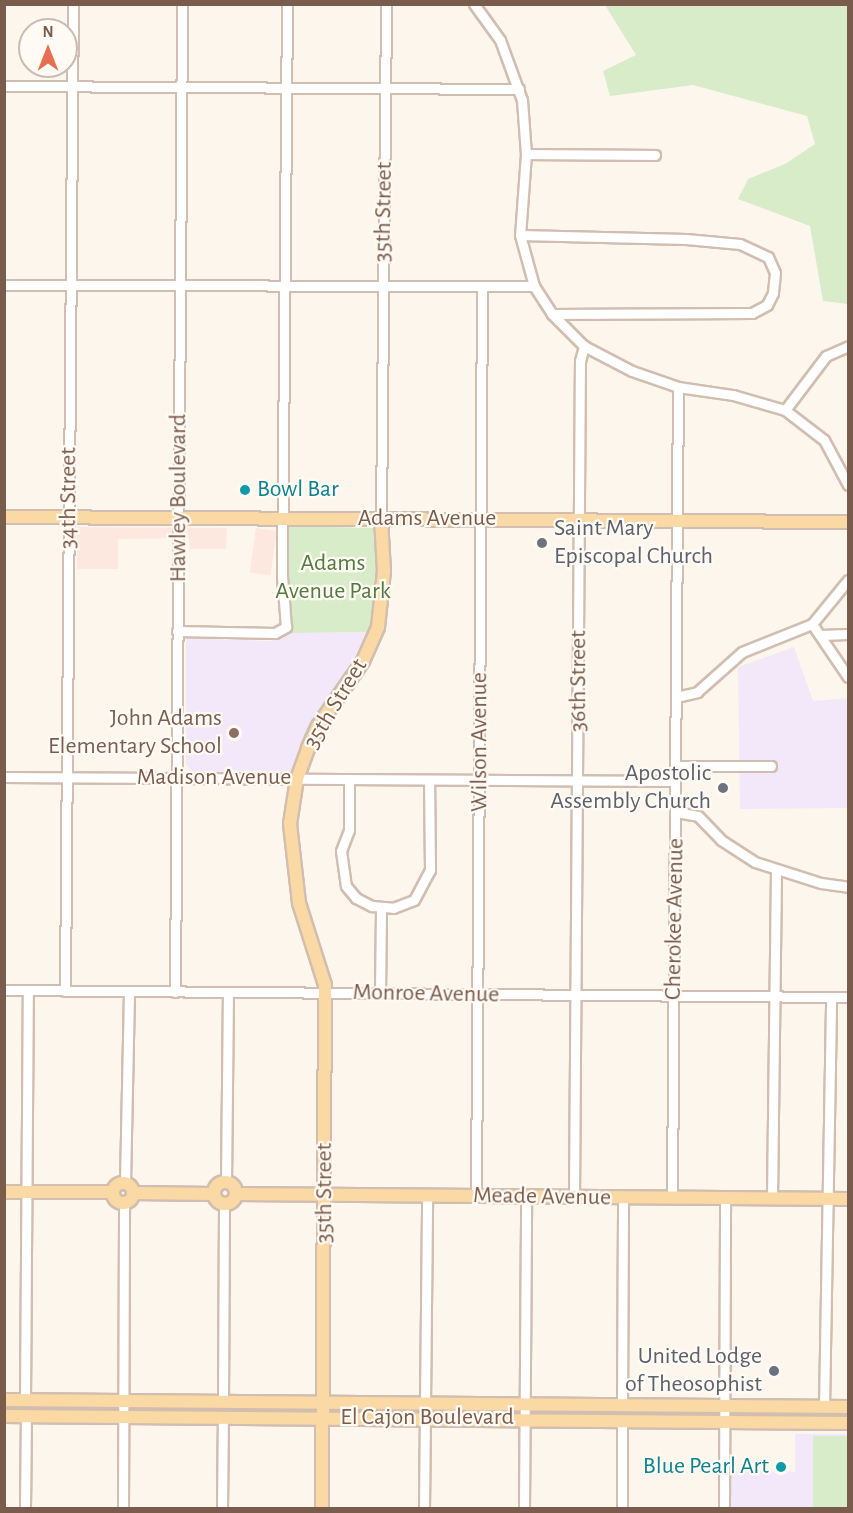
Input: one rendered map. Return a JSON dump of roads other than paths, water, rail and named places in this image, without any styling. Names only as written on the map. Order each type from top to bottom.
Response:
[{"type":"main road","name":"Adams Avenue","points":[[4,516],[849,522]]},
{"type":"main road","name":"35th Street","points":[[322,1509],[325,992],[293,876],[290,824],[297,779],[318,726],[363,661],[378,627],[384,571],[381,519]]},
{"type":"main road","points":[[113,1192],[118,1201],[124,1203],[133,1193],[214,1194],[224,1204],[232,1201],[236,1194],[232,1185],[225,1182],[216,1186],[214,1194]]},
{"type":"main road","points":[[113,1192],[116,1186],[125,1183],[133,1193]]},
{"type":"main road","points":[[4,1192],[113,1192]]},
{"type":"main road","name":"Meade Avenue","points":[[236,1194],[849,1199]]},
{"type":"main road","name":"El Cajon Boulevard","points":[[4,1400],[849,1407]]},
{"type":"main road","name":"El Cajon Boulevard","points":[[4,1416],[849,1423]]},
{"type":"street","name":"34th Street","points":[[65,991],[73,4]]},
{"type":"street","name":"Hawley Boulevard","points":[[175,992],[182,4]]},
{"type":"street","points":[[177,631],[275,633],[286,627],[282,615],[287,4]]},
{"type":"street","name":"35th Street","points":[[381,519],[386,4]]},
{"type":"street","points":[[474,4],[500,40],[519,88],[526,154],[519,235],[534,286],[552,314],[584,346],[632,371],[678,387],[733,395],[785,410],[824,440],[845,466],[849,485]]},
{"type":"street","points":[[4,86],[519,88]]},
{"type":"street","points":[[526,154],[655,155]]},
{"type":"street","points":[[519,235],[686,239],[740,244],[768,257],[775,281],[767,305],[741,315],[552,314]]},
{"type":"street","points":[[4,285],[482,288],[534,286]]},
{"type":"street","name":"Wilson Avenue","points":[[476,1196],[481,780],[482,288]]},
{"type":"street","name":"36th Street","points":[[574,1196],[578,995],[580,361],[584,346]]},
{"type":"street","points":[[785,410],[826,356],[849,346]]},
{"type":"street","name":"Cherokee Avenue","points":[[672,1198],[678,387]]},
{"type":"street","points":[[676,697],[697,692],[742,652],[812,624],[849,580]]},
{"type":"street","points":[[812,624],[849,676]]},
{"type":"street","points":[[820,635],[849,634]]},
{"type":"street","points":[[675,766],[771,766]]},
{"type":"street","name":"Madison Avenue","points":[[4,777],[675,781]]},
{"type":"street","points":[[349,779],[349,830],[341,851],[341,871],[356,898],[381,907],[408,904],[425,886],[430,870],[429,780]]},
{"type":"street","points":[[675,812],[698,816],[735,851],[776,870],[849,887]]},
{"type":"street","points":[[772,1198],[776,870]]},
{"type":"street","points":[[380,993],[381,907]]},
{"type":"street","name":"Monroe Avenue","points":[[4,990],[849,997]]},
{"type":"street","points":[[25,1400],[28,990]]},
{"type":"street","points":[[125,1183],[129,991]]},
{"type":"street","points":[[225,1182],[228,992]]},
{"type":"street","points":[[824,1407],[831,997]]},
{"type":"street","points":[[426,1403],[427,1196]]},
{"type":"street","points":[[524,1509],[526,1196]]},
{"type":"street","points":[[622,1405],[623,1198]]},
{"type":"street","points":[[724,1509],[725,1198]]},
{"type":"street","points":[[123,1509],[124,1203]]},
{"type":"street","points":[[223,1401],[224,1204]]},
{"type":"street","points":[[25,1509],[26,1416]]},
{"type":"street","points":[[222,1509],[223,1417]]},
{"type":"street","points":[[424,1509],[425,1419]]},
{"type":"street","points":[[622,1420],[622,1509]]},
{"type":"place","name":"Bowl Bar","points":[[245,490]]},
{"type":"place","name":"Saint Mary Episcopal Church","points":[[542,543]]},
{"type":"place","name":"John Adams Elementary School","points":[[234,733]]},
{"type":"place","name":"Apostolic Assembly Church","points":[[723,788]]},
{"type":"place","name":"United Lodge of Theosophist","points":[[774,1371]]},
{"type":"place","name":"Blue Pearl Art","points":[[781,1467]]},
{"type":"park label","name":"Adams Avenue Park","points":[[333,578]]}]
